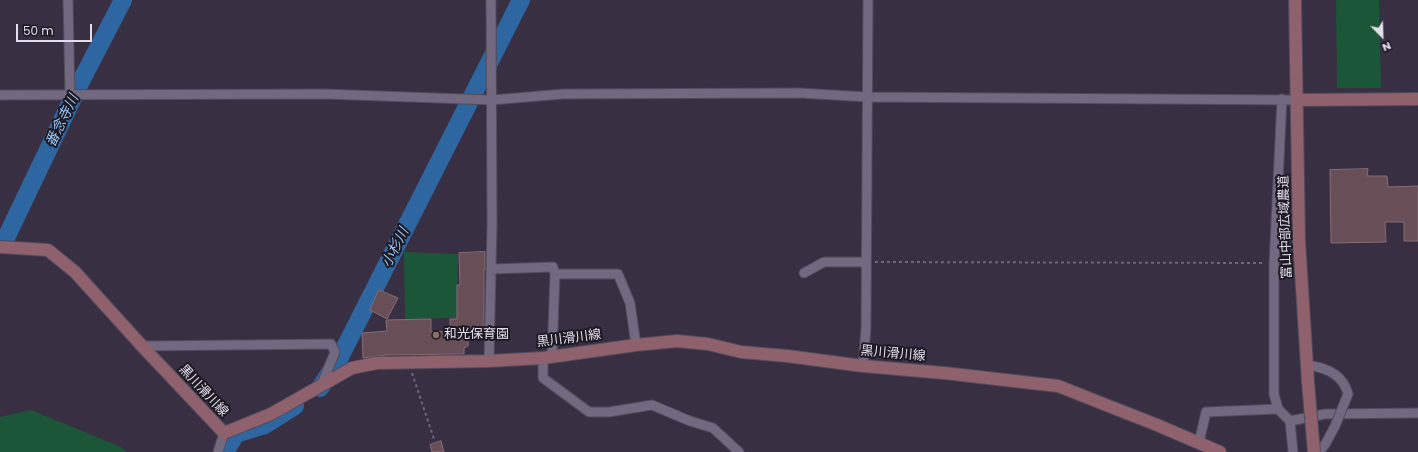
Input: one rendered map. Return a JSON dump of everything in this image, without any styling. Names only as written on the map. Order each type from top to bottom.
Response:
[{"type":"main road","name":"富山中部広域農道","points":[[1295,0],[1299,241],[1306,365],[1314,452]]},
{"type":"main road","points":[[1297,100],[1418,99]]},
{"type":"main road","name":"黒川滑川線","points":[[0,247],[48,250],[75,272],[224,433],[271,414],[352,368],[377,363],[489,361],[547,357],[677,341],[708,344],[741,352],[1058,386],[1157,425],[1220,452]]},
{"type":"street","points":[[68,0],[70,95]]},
{"type":"street","points":[[489,361],[492,100],[491,0]]},
{"type":"street","points":[[863,366],[866,328],[868,0]]},
{"type":"street","points":[[0,95],[325,94],[492,100],[570,94],[800,93],[867,97],[1297,100]]},
{"type":"street","points":[[1282,99],[1274,263],[1274,394],[1278,409],[1290,421],[1293,452]]},
{"type":"street","points":[[804,273],[824,262],[866,262]]},
{"type":"street","points":[[491,269],[553,266],[555,274],[547,357],[543,378],[589,412],[609,412],[652,405],[690,421],[713,428],[739,452]]},
{"type":"street","points":[[555,274],[618,274],[630,303],[636,345]]},
{"type":"street","points":[[142,346],[331,344],[336,352],[321,386]]},
{"type":"street","points":[[1306,365],[1318,366],[1338,376],[1346,387],[1348,394],[1335,426],[1326,443],[1319,452]]},
{"type":"street","points":[[1199,443],[1206,412],[1278,409]]},
{"type":"street","points":[[1290,421],[1325,414],[1418,413]]},
{"type":"street","points":[[218,452],[224,433]]},
{"type":"path","points":[[866,262],[1274,263]]},
{"type":"path","points":[[409,363],[434,439]]},
{"type":"green space","points":[[1336,0],[1379,0],[1381,88],[1337,88]]},
{"type":"green space","points":[[404,252],[458,254],[457,318],[405,319]]},
{"type":"green space","points":[[31,410],[121,447],[127,452],[0,452],[0,417]]},
{"type":"building","points":[[1368,169],[1367,176],[1387,176],[1388,187],[1418,186],[1418,241],[1404,241],[1404,222],[1385,222],[1386,242],[1331,243],[1330,170]]},
{"type":"building","points":[[485,252],[484,329],[475,329],[475,332],[468,332],[468,346],[464,348],[464,354],[386,355],[363,358],[362,333],[387,331],[386,320],[431,319],[431,332],[450,331],[450,319],[457,319],[457,285],[460,285],[459,253]]},
{"type":"building","points":[[379,290],[398,298],[387,319],[370,310]]},
{"type":"building","points":[[441,441],[444,452],[432,452],[430,445]]},
{"type":"waterway","name":"番念寺川","points":[[4,242],[80,83],[123,0]]},
{"type":"waterway","name":"小杉川","points":[[320,388],[340,357],[521,0]]},
{"type":"waterway","name":"小杉川","points":[[225,452],[236,434],[265,425],[295,406]]},
{"type":"place","name":"和光保育園","points":[[436,335]]}]
